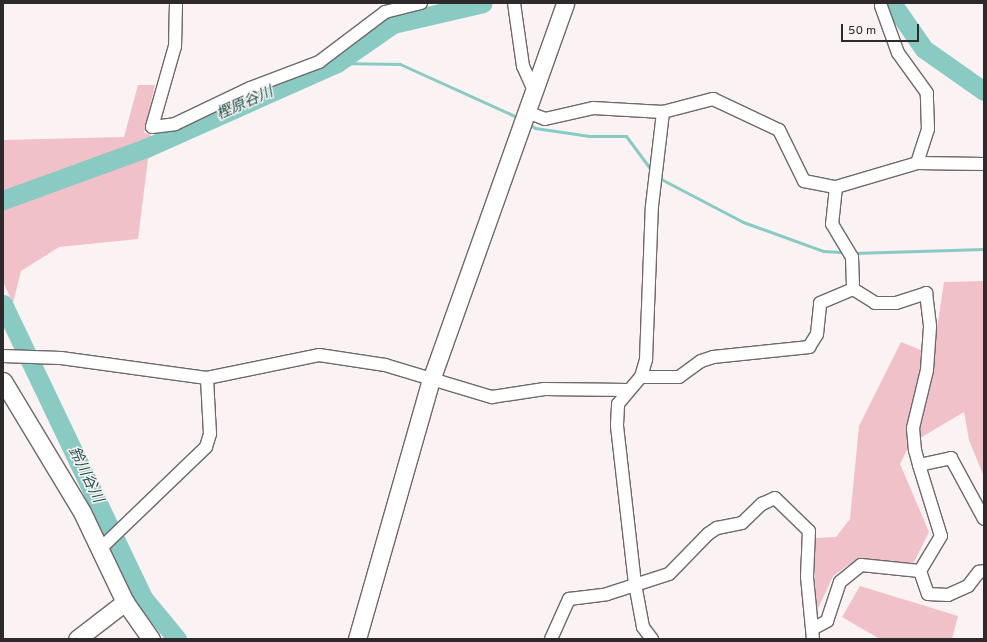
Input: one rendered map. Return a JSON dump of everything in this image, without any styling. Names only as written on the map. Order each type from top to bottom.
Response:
[{"type":"street","points":[[176,3],[175,46],[152,127],[175,124],[250,88],[319,62],[385,12],[421,3]]},
{"type":"street","points":[[514,3],[523,66],[534,91]]},
{"type":"street","points":[[357,639],[431,380],[565,3]]},
{"type":"street","points":[[881,6],[898,53],[927,93],[928,129],[917,163]]},
{"type":"street","points":[[525,118],[545,119],[593,108],[663,112],[713,99],[722,101],[779,130],[804,181],[836,187],[917,163],[984,164]]},
{"type":"street","points":[[652,639],[643,627],[635,584],[617,425],[618,404],[628,390],[641,377],[646,359],[657,175],[663,112]]},
{"type":"street","points":[[836,187],[832,224],[850,253],[853,289]]},
{"type":"street","points":[[641,377],[679,377],[701,361],[713,357],[809,347],[815,342],[820,303],[853,289]]},
{"type":"street","points":[[853,289],[875,303],[896,303],[926,293],[930,327],[927,370],[913,428],[919,465],[941,536],[920,571]]},
{"type":"street","points":[[3,356],[34,356],[207,378],[319,355],[385,365],[492,397],[544,389],[628,390]]},
{"type":"street","points":[[103,546],[125,528],[206,447],[210,434],[207,378]]},
{"type":"street","points":[[3,381],[103,546],[125,602],[151,639]]},
{"type":"street","points":[[919,465],[951,458],[984,519]]},
{"type":"street","points":[[551,639],[569,599],[607,594],[669,574],[708,534],[717,528],[742,523],[762,504],[775,498],[809,531],[807,577],[813,634]]},
{"type":"street","points":[[813,634],[827,621],[840,582],[861,565],[920,571]]},
{"type":"street","points":[[920,571],[928,594],[948,595],[968,586],[979,572],[984,571]]},
{"type":"street","points":[[77,639],[125,602]]},
{"type":"shaded area","points":[[138,85],[155,85],[144,133],[151,135],[138,239],[59,247],[21,271],[13,303],[3,282],[3,140],[124,137]]},
{"type":"shaded area","points":[[984,281],[984,477],[969,440],[964,412],[910,444],[900,464],[929,532],[912,566],[867,559],[848,565],[833,576],[816,613],[814,538],[836,537],[850,519],[859,426],[901,342],[933,355],[944,282]]},
{"type":"shaded area","points":[[860,586],[958,616],[952,639],[880,639],[842,617]]},
{"type":"waterway","name":"樫原谷川","points":[[3,200],[146,148],[337,63],[393,24],[483,3]]},
{"type":"waterway","name":"樫原谷川","points":[[892,3],[924,49],[984,91]]},
{"type":"waterway","points":[[337,63],[400,64],[519,118]]},
{"type":"waterway","points":[[527,123],[535,128],[589,136],[626,136],[652,171]]},
{"type":"waterway","points":[[659,178],[743,222],[823,251],[845,252]]},
{"type":"waterway","points":[[853,253],[984,249]]},
{"type":"waterway","name":"鈴川谷川","points":[[3,304],[144,599],[177,639]]}]
